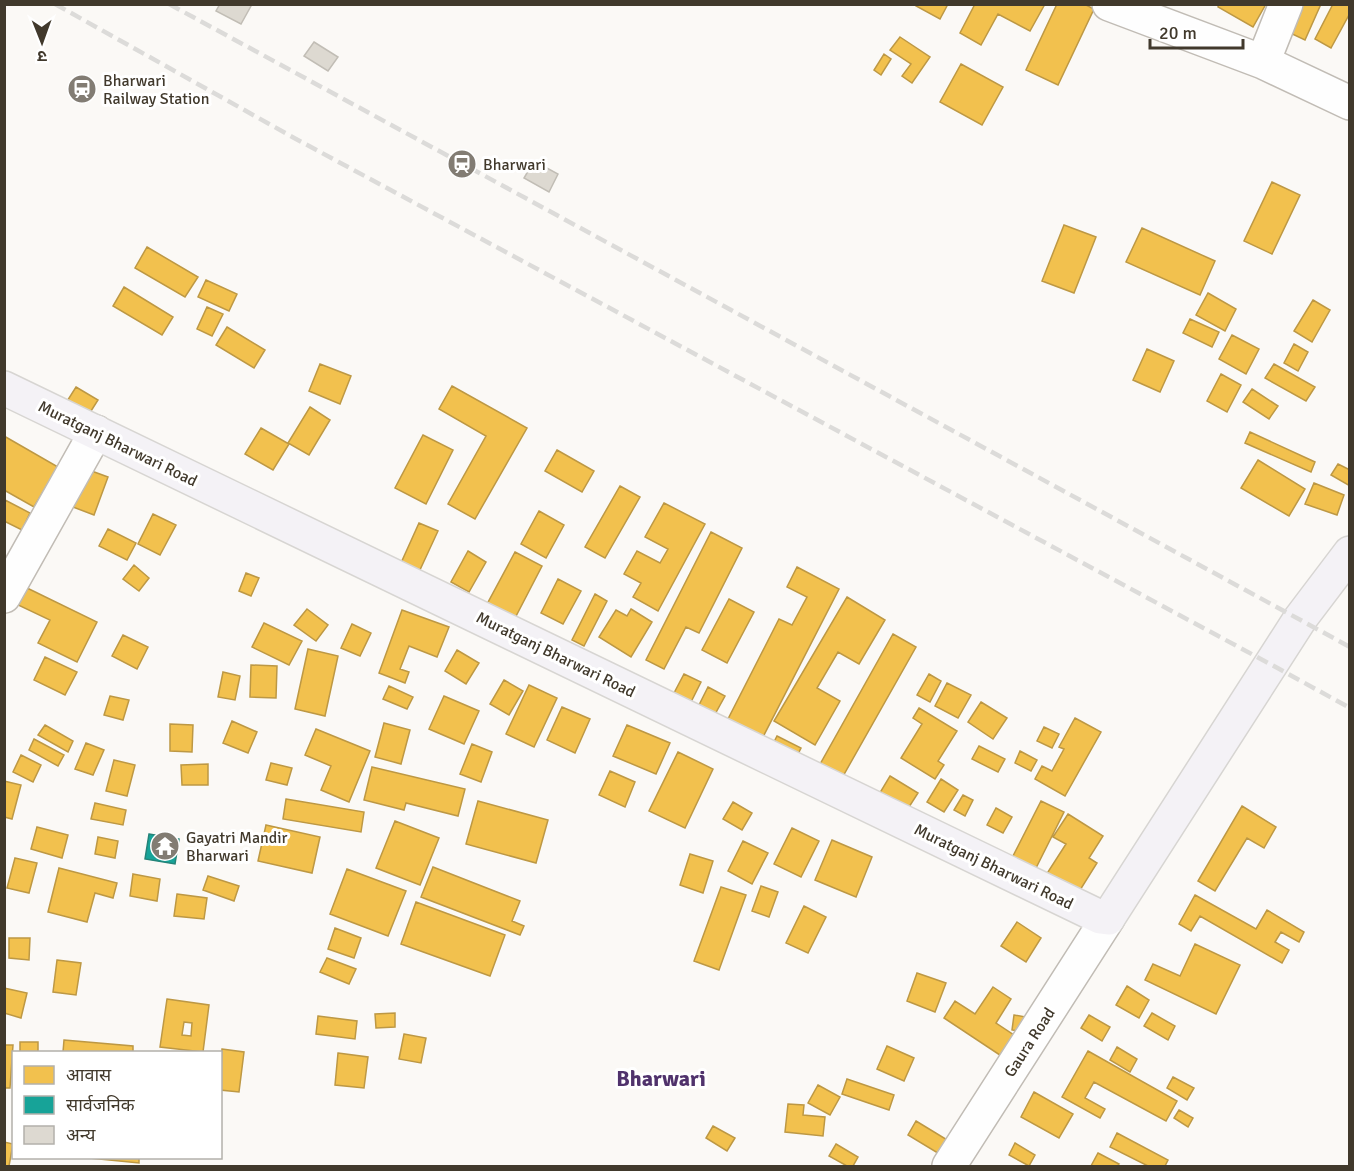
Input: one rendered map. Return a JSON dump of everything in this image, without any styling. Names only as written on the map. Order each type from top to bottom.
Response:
[{"type":"main road","name":"Muratganj Bharwari Road","points":[[4,388],[1089,912],[1108,918]]},
{"type":"main road","points":[[1108,918],[1300,620],[1350,553]]},
{"type":"street","points":[[1108,4],[1263,62],[1350,103]]},
{"type":"street","points":[[1263,62],[1286,4]]},
{"type":"street","points":[[4,596],[96,432]]},
{"type":"street","name":"Gaura Road","points":[[949,1167],[1108,918]]},
{"type":"building: आवास","points":[[917,4],[948,4],[940,19],[916,6]]},
{"type":"building: आवास","points":[[975,4],[1045,4],[1030,31],[998,14],[981,45],[960,33]]},
{"type":"building: आवास","points":[[1057,4],[1084,4],[1094,9],[1058,85],[1026,70]]},
{"type":"building: आवास","points":[[1219,4],[1266,4],[1253,27],[1218,7]]},
{"type":"building: आवास","points":[[1303,4],[1321,4],[1305,40],[1290,33]]},
{"type":"building: आवास","points":[[1333,4],[1350,4],[1350,13],[1331,48],[1315,39]]},
{"type":"building: आवास","points":[[900,37],[930,57],[912,83],[902,76],[911,64],[890,50]]},
{"type":"building: आवास","points":[[884,54],[891,59],[881,75],[874,70]]},
{"type":"building: आवास","points":[[961,64],[1003,87],[982,125],[940,102]]},
{"type":"building: आवास","points":[[1272,182],[1300,195],[1272,254],[1244,241]]},
{"type":"building: आवास","points":[[1064,225],[1096,237],[1074,293],[1042,281]]},
{"type":"building: आवास","points":[[1142,228],[1215,261],[1200,295],[1126,262]]},
{"type":"building: आवास","points":[[147,247],[198,277],[185,297],[135,268]]},
{"type":"building: आवास","points":[[206,280],[237,294],[229,311],[198,297]]},
{"type":"building: आवास","points":[[124,287],[173,317],[162,335],[113,306]]},
{"type":"building: आवास","points":[[1208,293],[1236,309],[1225,331],[1196,315]]},
{"type":"building: आवास","points":[[1313,300],[1330,310],[1312,342],[1294,331]]},
{"type":"building: आवास","points":[[207,307],[223,314],[212,336],[197,329]]},
{"type":"building: आवास","points":[[1190,319],[1219,332],[1212,347],[1183,333]]},
{"type":"building: आवास","points":[[227,327],[265,350],[254,368],[216,345]]},
{"type":"building: आवास","points":[[1232,335],[1259,349],[1246,374],[1219,359]]},
{"type":"building: आवास","points":[[1294,344],[1308,352],[1298,371],[1284,363]]},
{"type":"building: आवास","points":[[1147,349],[1174,361],[1160,392],[1133,380]]},
{"type":"building: आवास","points":[[320,364],[351,376],[340,404],[309,391]]},
{"type":"building: आवास","points":[[1274,364],[1315,387],[1306,401],[1265,378]]},
{"type":"building: आवास","points":[[1221,374],[1241,385],[1227,412],[1207,401]]},
{"type":"building: आवास","points":[[452,386],[527,428],[475,519],[448,504],[486,436],[439,409]]},
{"type":"building: आवास","points":[[76,387],[98,400],[86,419],[64,406]]},
{"type":"building: आवास","points":[[1252,389],[1278,406],[1269,419],[1243,402]]},
{"type":"building: आवास","points":[[310,407],[330,420],[309,455],[288,443]]},
{"type":"building: आवास","points":[[261,428],[289,444],[273,470],[245,454]]},
{"type":"building: आवास","points":[[1250,432],[1315,462],[1311,472],[1245,443]]},
{"type":"building: आवास","points":[[423,435],[453,450],[426,504],[395,488]]},
{"type":"building: आवास","points":[[4,436],[58,467],[34,507],[4,490]]},
{"type":"building: आवास","points":[[557,450],[594,471],[582,492],[545,471]]},
{"type":"building: आवास","points":[[1258,460],[1305,489],[1289,516],[1241,488]]},
{"type":"building: आवास","points":[[67,462],[108,477],[94,515],[52,499]]},
{"type":"building: आवास","points":[[1338,464],[1350,470],[1350,486],[1331,475]]},
{"type":"building: आवास","points":[[1314,483],[1344,495],[1337,515],[1305,504]]},
{"type":"building: आवास","points":[[620,486],[640,497],[605,558],[585,547]]},
{"type":"building: आवास","points":[[5,500],[30,513],[22,530],[4,521]]},
{"type":"building: आवास","points":[[664,503],[705,524],[658,611],[633,597],[641,583],[624,574],[637,551],[660,563],[668,549],[645,537]]},
{"type":"building: आवास","points":[[539,511],[564,525],[546,558],[521,544]]},
{"type":"building: आवास","points":[[153,514],[176,525],[160,555],[138,544]]},
{"type":"building: आवास","points":[[419,523],[438,531],[419,572],[401,563]]},
{"type":"building: आवास","points":[[108,529],[136,543],[127,560],[99,546]]},
{"type":"building: आवास","points":[[711,532],[742,548],[699,633],[686,627],[664,669],[646,660]]},
{"type":"building: आवास","points":[[468,551],[486,562],[469,592],[451,582]]},
{"type":"building: आवास","points":[[515,552],[542,566],[514,620],[486,606]]},
{"type":"building: आवास","points":[[134,565],[149,578],[139,591],[123,579]]},
{"type":"building: आवास","points":[[797,567],[839,589],[762,739],[727,721],[779,619],[792,625],[807,597],[787,587]]},
{"type":"building: आवास","points":[[246,573],[259,578],[251,596],[239,591]]},
{"type":"building: आवास","points":[[558,579],[581,591],[563,624],[541,613]]},
{"type":"building: आवास","points":[[25,587],[97,622],[77,662],[38,643],[50,620],[16,604]]},
{"type":"building: आवास","points":[[595,594],[607,601],[584,646],[572,640]]},
{"type":"building: आवास","points":[[847,597],[885,620],[859,664],[838,652],[817,688],[840,701],[815,745],[774,721]]},
{"type":"building: आवास","points":[[729,599],[754,612],[727,663],[702,650]]},
{"type":"building: आवास","points":[[307,609],[328,625],[316,641],[294,625]]},
{"type":"building: आवास","points":[[631,609],[652,622],[631,657],[599,637],[616,610],[627,616]]},
{"type":"building: आवास","points":[[402,610],[449,627],[437,657],[409,646],[400,669],[409,672],[405,683],[379,673]]},
{"type":"building: आवास","points":[[264,623],[302,641],[289,665],[252,647]]},
{"type":"building: आवास","points":[[352,624],[371,633],[360,656],[341,648]]},
{"type":"building: आवास","points":[[893,634],[916,647],[842,778],[819,766]]},
{"type":"building: आवास","points":[[123,635],[148,647],[137,669],[112,656]]},
{"type":"building: आवास","points":[[308,649],[338,656],[325,716],[295,709]]},
{"type":"building: आवास","points":[[457,650],[479,663],[466,684],[445,671]]},
{"type":"building: आवास","points":[[45,657],[77,672],[65,695],[34,680]]},
{"type":"building: आवास","points":[[251,665],[277,666],[276,698],[250,697]]},
{"type":"building: आवास","points":[[223,672],[240,676],[235,700],[218,697]]},
{"type":"building: आवास","points":[[684,674],[701,682],[690,704],[673,695]]},
{"type":"building: आवास","points":[[929,674],[941,681],[930,702],[917,695]]},
{"type":"building: आवास","points":[[504,680],[523,691],[509,715],[490,704]]},
{"type":"building: आवास","points":[[947,683],[971,695],[958,718],[935,706]]},
{"type":"building: आवास","points":[[529,685],[557,698],[534,747],[506,734]]},
{"type":"building: आवास","points":[[389,686],[413,697],[407,709],[383,699]]},
{"type":"building: आवास","points":[[708,687],[725,696],[714,716],[698,707]]},
{"type":"building: आवास","points":[[110,696],[129,700],[123,720],[104,715]]},
{"type":"building: आवास","points":[[444,696],[479,711],[464,744],[429,729]]},
{"type":"building: आवास","points":[[981,702],[1007,718],[993,739],[968,722]]},
{"type":"building: आवास","points":[[562,707],[590,719],[575,753],[547,740]]},
{"type":"building: आवास","points":[[919,708],[957,731],[938,761],[944,765],[935,779],[901,758],[922,724],[913,718]]},
{"type":"building: आवास","points":[[1075,718],[1101,732],[1065,796],[1035,779],[1042,766],[1052,771],[1064,749],[1059,747]]},
{"type":"building: आवास","points":[[232,721],[257,732],[248,753],[223,743]]},
{"type":"building: आवास","points":[[384,723],[410,730],[401,764],[375,757]]},
{"type":"building: आवास","points":[[170,724],[193,725],[192,752],[170,751]]},
{"type":"building: आवास","points":[[45,725],[73,741],[68,752],[38,735]]},
{"type":"building: आवास","points":[[627,725],[670,743],[656,774],[613,756]]},
{"type":"building: आवास","points":[[1044,727],[1059,734],[1052,748],[1037,741]]},
{"type":"building: आवास","points":[[316,729],[370,751],[349,802],[321,790],[331,766],[305,755]]},
{"type":"building: आवास","points":[[777,736],[801,748],[794,762],[770,750]]},
{"type":"building: आवास","points":[[34,739],[64,755],[58,766],[29,750]]},
{"type":"building: आवास","points":[[86,743],[104,750],[93,775],[75,769]]},
{"type":"building: आवास","points":[[472,744],[492,752],[481,782],[460,774]]},
{"type":"building: आवास","points":[[979,746],[1005,759],[998,772],[972,759]]},
{"type":"building: आवास","points":[[1020,751],[1037,760],[1031,771],[1015,763]]},
{"type":"building: आवास","points":[[678,752],[713,769],[685,828],[649,811]]},
{"type":"building: आवास","points":[[21,755],[41,765],[33,782],[13,772]]},
{"type":"building: आवास","points":[[114,760],[135,765],[127,796],[106,791]]},
{"type":"building: आवास","points":[[271,763],[292,768],[287,785],[266,780]]},
{"type":"building: आवास","points":[[208,764],[208,785],[182,785],[181,765]]},
{"type":"building: आवास","points":[[372,767],[465,789],[458,816],[406,803],[404,810],[364,800]]},
{"type":"building: आवास","points":[[610,771],[635,782],[625,807],[599,795]]},
{"type":"building: आवास","points":[[890,776],[918,793],[902,818],[875,801]]},
{"type":"building: आवास","points":[[941,779],[958,790],[944,812],[927,802]]},
{"type":"building: आवास","points":[[4,781],[21,785],[12,819],[4,817]]},
{"type":"building: आवास","points":[[963,795],[973,800],[965,816],[954,810]]},
{"type":"building: आवास","points":[[286,799],[364,812],[361,832],[283,819]]},
{"type":"building: आवास","points":[[478,801],[548,820],[536,863],[466,844]]},
{"type":"building: आवास","points":[[1041,801],[1064,812],[1035,870],[1012,858]]},
{"type":"building: आवास","points":[[733,802],[752,813],[742,830],[723,819]]},
{"type":"building: आवास","points":[[95,803],[126,810],[123,825],[91,819]]},
{"type":"building: आवास","points":[[1242,806],[1276,827],[1264,848],[1247,838],[1215,891],[1198,881]]},
{"type":"building: आवास","points":[[996,808],[1012,817],[1003,833],[987,825]]},
{"type":"building: आवास","points":[[1068,814],[1103,836],[1089,858],[1097,863],[1077,895],[1046,875],[1066,844],[1053,837]]},
{"type":"building: आवास","points":[[395,821],[439,838],[420,885],[376,868]]},
{"type":"building: आवास","points":[[266,825],[320,837],[312,873],[258,861]]},
{"type":"building: आवास","points":[[37,827],[68,835],[62,858],[31,849]]},
{"type":"building: आवास","points":[[792,828],[819,841],[801,877],[774,864]]},
{"type":"building: आवास","points":[[98,837],[118,841],[115,858],[95,854]]},
{"type":"building: आवास","points":[[832,840],[872,857],[856,897],[815,880]]},
{"type":"building: आवास","points":[[743,841],[768,853],[752,884],[728,871]]},
{"type":"building: आवास","points":[[690,854],[713,861],[703,893],[680,885]]},
{"type":"building: आवास","points":[[15,858],[37,863],[29,893],[7,888]]},
{"type":"building: आवास","points":[[433,867],[520,901],[512,921],[524,926],[520,935],[421,897]]},
{"type":"building: आवास","points":[[59,868],[117,883],[113,898],[95,893],[87,922],[48,912]]},
{"type":"building: आवास","points":[[347,869],[406,891],[388,936],[330,914]]},
{"type":"building: आवास","points":[[133,874],[160,879],[157,901],[130,896]]},
{"type":"building: आवास","points":[[208,876],[239,886],[234,901],[203,890]]},
{"type":"building: आवास","points":[[761,886],[778,892],[769,917],[752,911]]},
{"type":"building: आवास","points":[[721,887],[746,895],[719,970],[694,961]]},
{"type":"building: आवास","points":[[177,894],[207,898],[204,919],[174,916]]},
{"type":"building: आवास","points":[[1195,895],[1256,929],[1267,910],[1304,932],[1299,942],[1281,932],[1275,942],[1289,950],[1282,963],[1200,916],[1191,931],[1179,924]]},
{"type":"building: आवास","points":[[416,902],[505,935],[490,976],[401,944]]},
{"type":"building: आवास","points":[[804,906],[826,917],[808,953],[786,943]]},
{"type":"building: आवास","points":[[1017,922],[1041,938],[1026,962],[1001,946]]},
{"type":"building: आवास","points":[[335,928],[361,938],[354,958],[328,949]]},
{"type":"building: आवास","points":[[9,938],[30,938],[29,960],[9,958]]},
{"type":"building: आवास","points":[[1195,944],[1240,965],[1216,1014],[1145,980],[1153,964],[1180,976]]},
{"type":"building: आवास","points":[[327,958],[356,969],[349,984],[320,972]]},
{"type":"building: आवास","points":[[57,960],[81,963],[76,995],[53,992]]},
{"type":"building: आवास","points":[[917,973],[946,983],[935,1012],[907,1001]]},
{"type":"building: आवास","points":[[1127,986],[1149,1000],[1139,1018],[1116,1005]]},
{"type":"building: आवास","points":[[993,987],[1011,999],[996,1023],[1032,1047],[1018,1067],[944,1018],[955,1001],[975,1014]]},
{"type":"building: आवास","points":[[4,988],[27,993],[21,1018],[4,1013]]},
{"type":"building: आवास","points":[[167,999],[209,1005],[203,1051],[160,1047]],"holes":[[[184,1022],[192,1023],[191,1036],[182,1035]]]},
{"type":"building: आवास","points":[[395,1013],[395,1027],[376,1028],[375,1014]]},
{"type":"building: आवास","points":[[1152,1013],[1175,1026],[1168,1040],[1144,1026]]},
{"type":"building: आवास","points":[[1014,1015],[1026,1017],[1024,1032],[1012,1030]]},
{"type":"building: आवास","points":[[1089,1015],[1110,1027],[1102,1041],[1081,1028]]},
{"type":"building: आवास","points":[[318,1016],[357,1021],[355,1039],[316,1034]]},
{"type":"building: आवास","points":[[404,1034],[426,1038],[421,1063],[399,1059]]},
{"type":"building: आवास","points":[[64,1040],[133,1046],[133,1051],[63,1051]]},
{"type":"building: आवास","points":[[20,1042],[38,1042],[38,1051],[20,1051]]},
{"type":"building: आवास","points":[[4,1045],[13,1045],[10,1088],[4,1088]]},
{"type":"building: आवास","points":[[887,1046],[914,1058],[904,1081],[877,1069]]},
{"type":"building: आवास","points":[[1117,1047],[1137,1059],[1130,1072],[1110,1060]]},
{"type":"building: आवास","points":[[222,1049],[244,1052],[239,1092],[222,1090]]},
{"type":"building: आवास","points":[[1088,1051],[1177,1101],[1166,1121],[1094,1082],[1085,1098],[1105,1109],[1100,1118],[1062,1097]]},
{"type":"building: आवास","points":[[338,1053],[368,1057],[364,1088],[335,1085]]},
{"type":"building: आवास","points":[[1173,1077],[1194,1088],[1187,1100],[1167,1088]]},
{"type":"building: आवास","points":[[847,1079],[894,1095],[889,1110],[842,1094]]},
{"type":"building: आवास","points":[[818,1085],[840,1097],[830,1115],[808,1103]]},
{"type":"building: आवास","points":[[1034,1092],[1073,1114],[1059,1138],[1021,1117]]},
{"type":"building: आवास","points":[[788,1104],[804,1105],[803,1115],[825,1117],[823,1136],[785,1132]]},
{"type":"building: आवास","points":[[1179,1110],[1193,1118],[1188,1127],[1174,1118]]},
{"type":"building: आवास","points":[[916,1121],[949,1141],[941,1155],[908,1135]]},
{"type":"building: आवास","points":[[713,1126],[735,1138],[727,1151],[706,1138]]},
{"type":"building: आवास","points":[[1117,1133],[1168,1160],[1165,1166],[1148,1166],[1110,1147]]},
{"type":"building: आवास","points":[[4,1142],[12,1144],[12,1150],[9,1166],[4,1166]]},
{"type":"building: आवास","points":[[1015,1143],[1035,1155],[1029,1166],[1009,1155]]},
{"type":"building: आवास","points":[[836,1144],[858,1157],[853,1166],[847,1166],[829,1156]]},
{"type":"building: आवास","points":[[1098,1153],[1119,1164],[1117,1166],[1091,1166]]},
{"type":"building: आवास","points":[[99,1159],[139,1159],[139,1163]]},
{"type":"building: सार्वजनिक","points":[[149,834],[179,839],[175,864],[145,859]]},
{"type":"building: अन्य","points":[[220,4],[248,4],[251,6],[241,24],[216,11]]},
{"type":"building: अन्य","points":[[314,42],[338,57],[328,71],[304,56]]},
{"type":"building: अन्य","points":[[534,161],[558,174],[549,192],[524,178]]},
{"type":"railway","points":[[55,4],[296,139],[1350,708]]},
{"type":"railway","points":[[169,4],[1350,647]]},
{"type":"place","name":"Bharwari Railway Station","points":[[82,89]]},
{"type":"place","name":"Bharwari","points":[[462,164]]},
{"type":"place","name":"Gayatri Mandir Bharwari","points":[[165,846]]},
{"type":"district","name":"Bharwari","points":[[661,1078]]}]
